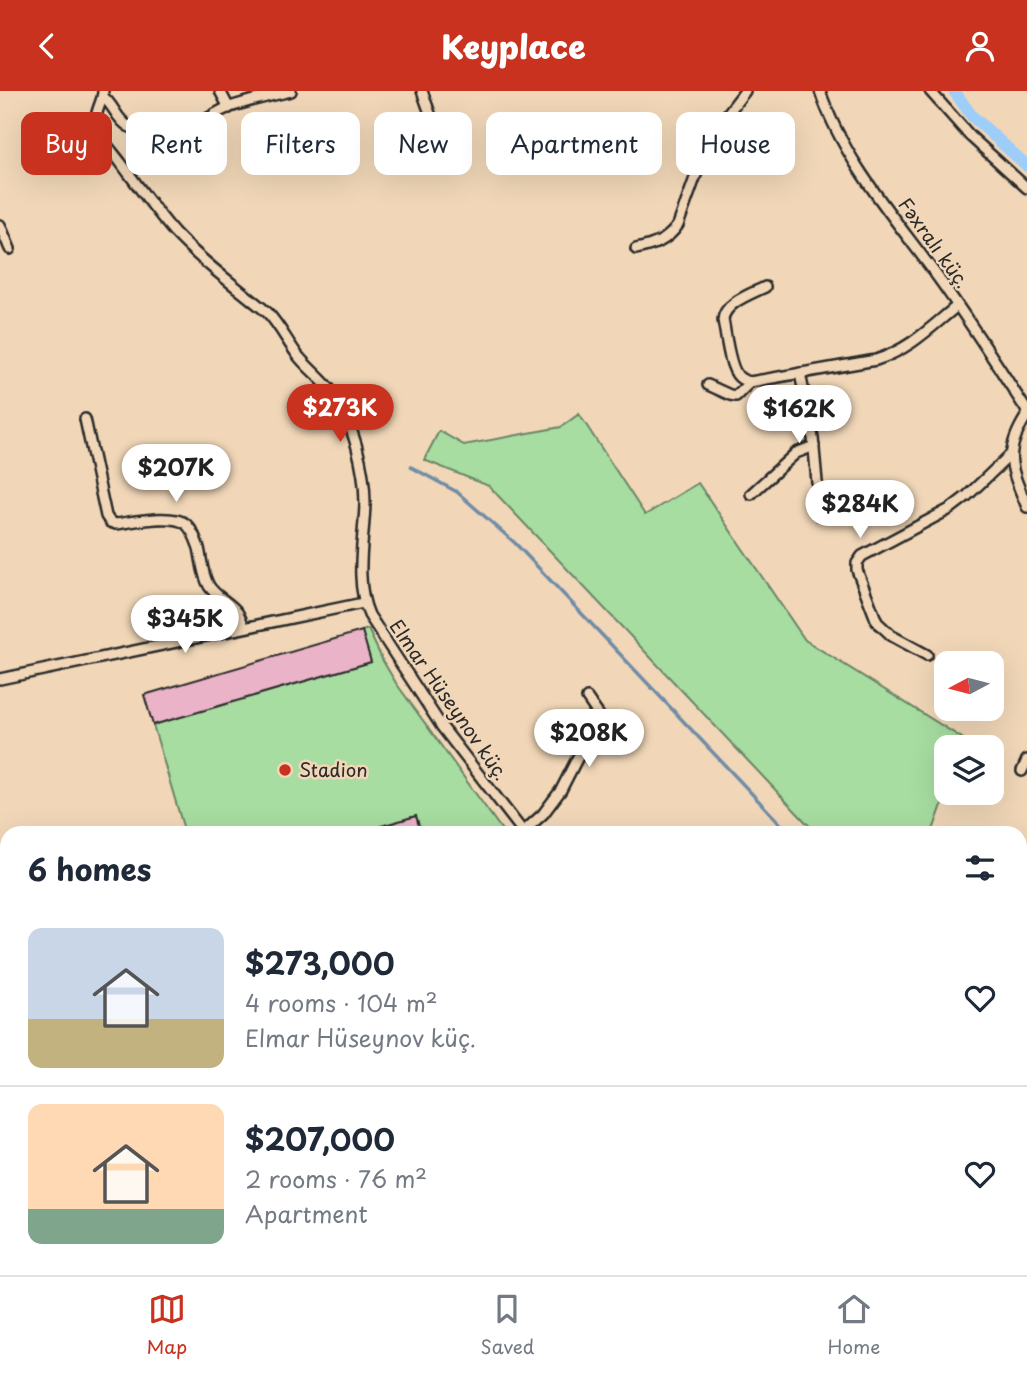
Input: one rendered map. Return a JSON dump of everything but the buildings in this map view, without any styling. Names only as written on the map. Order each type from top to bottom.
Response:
[{"type":"street","points":[[220,91],[229,108]]},
{"type":"street","points":[[103,94],[118,117],[139,130],[192,127],[229,108],[291,91]]},
{"type":"street","points":[[422,91],[430,112]]},
{"type":"street","points":[[636,249],[657,244],[678,225],[700,164],[719,125],[745,91]]},
{"type":"street","name":"Fəxralı küç.","points":[[820,91],[828,115],[862,173],[957,306],[1027,413]]},
{"type":"street","points":[[930,91],[970,136],[1027,188]]},
{"type":"street","name":"Elmar Hüseynov küç.","points":[[103,94],[97,109],[97,126],[155,209],[191,249],[268,313],[341,407],[355,443],[364,480],[363,603],[442,727],[519,826]]},
{"type":"street","points":[[0,225],[10,249]]},
{"type":"street","points":[[765,287],[728,307],[723,313],[736,374],[742,380],[750,382],[876,360],[894,354],[957,306]]},
{"type":"street","points":[[800,373],[814,446],[820,515]]},
{"type":"street","points":[[708,385],[736,395],[750,382]]},
{"type":"street","points":[[1027,413],[1019,427],[1010,455],[1012,469],[1027,507]]},
{"type":"street","points":[[85,419],[106,516],[110,522],[116,524],[166,519],[186,524],[198,545],[204,575],[209,585],[239,615],[244,627]]},
{"type":"street","points":[[751,494],[796,453],[814,446]]},
{"type":"street","points":[[927,655],[892,636],[877,622],[857,570],[857,563],[862,556],[950,509],[1010,455]]},
{"type":"street","points":[[0,680],[363,603]]},
{"type":"street","points":[[531,826],[561,790],[582,749],[601,726],[600,717],[587,698]]},
{"type":"street","points":[[1022,771],[1027,760]]},
{"type":"green space","points":[[579,414],[645,515],[698,483],[805,640],[957,735],[934,735],[934,805],[942,805],[934,826],[809,826],[489,486],[424,460],[439,431],[464,445],[561,427]]},
{"type":"green space","name":"Stadion","points":[[368,629],[396,683],[499,826],[419,826],[416,816],[381,826],[183,826],[153,725],[371,662],[362,631]]},
{"type":"waterway","points":[[954,91],[972,116],[1027,166]]},
{"type":"waterway","points":[[411,467],[457,492],[515,543],[782,826]]},
{"type":"place","name":"Stadion","points":[[285,770]]}]
